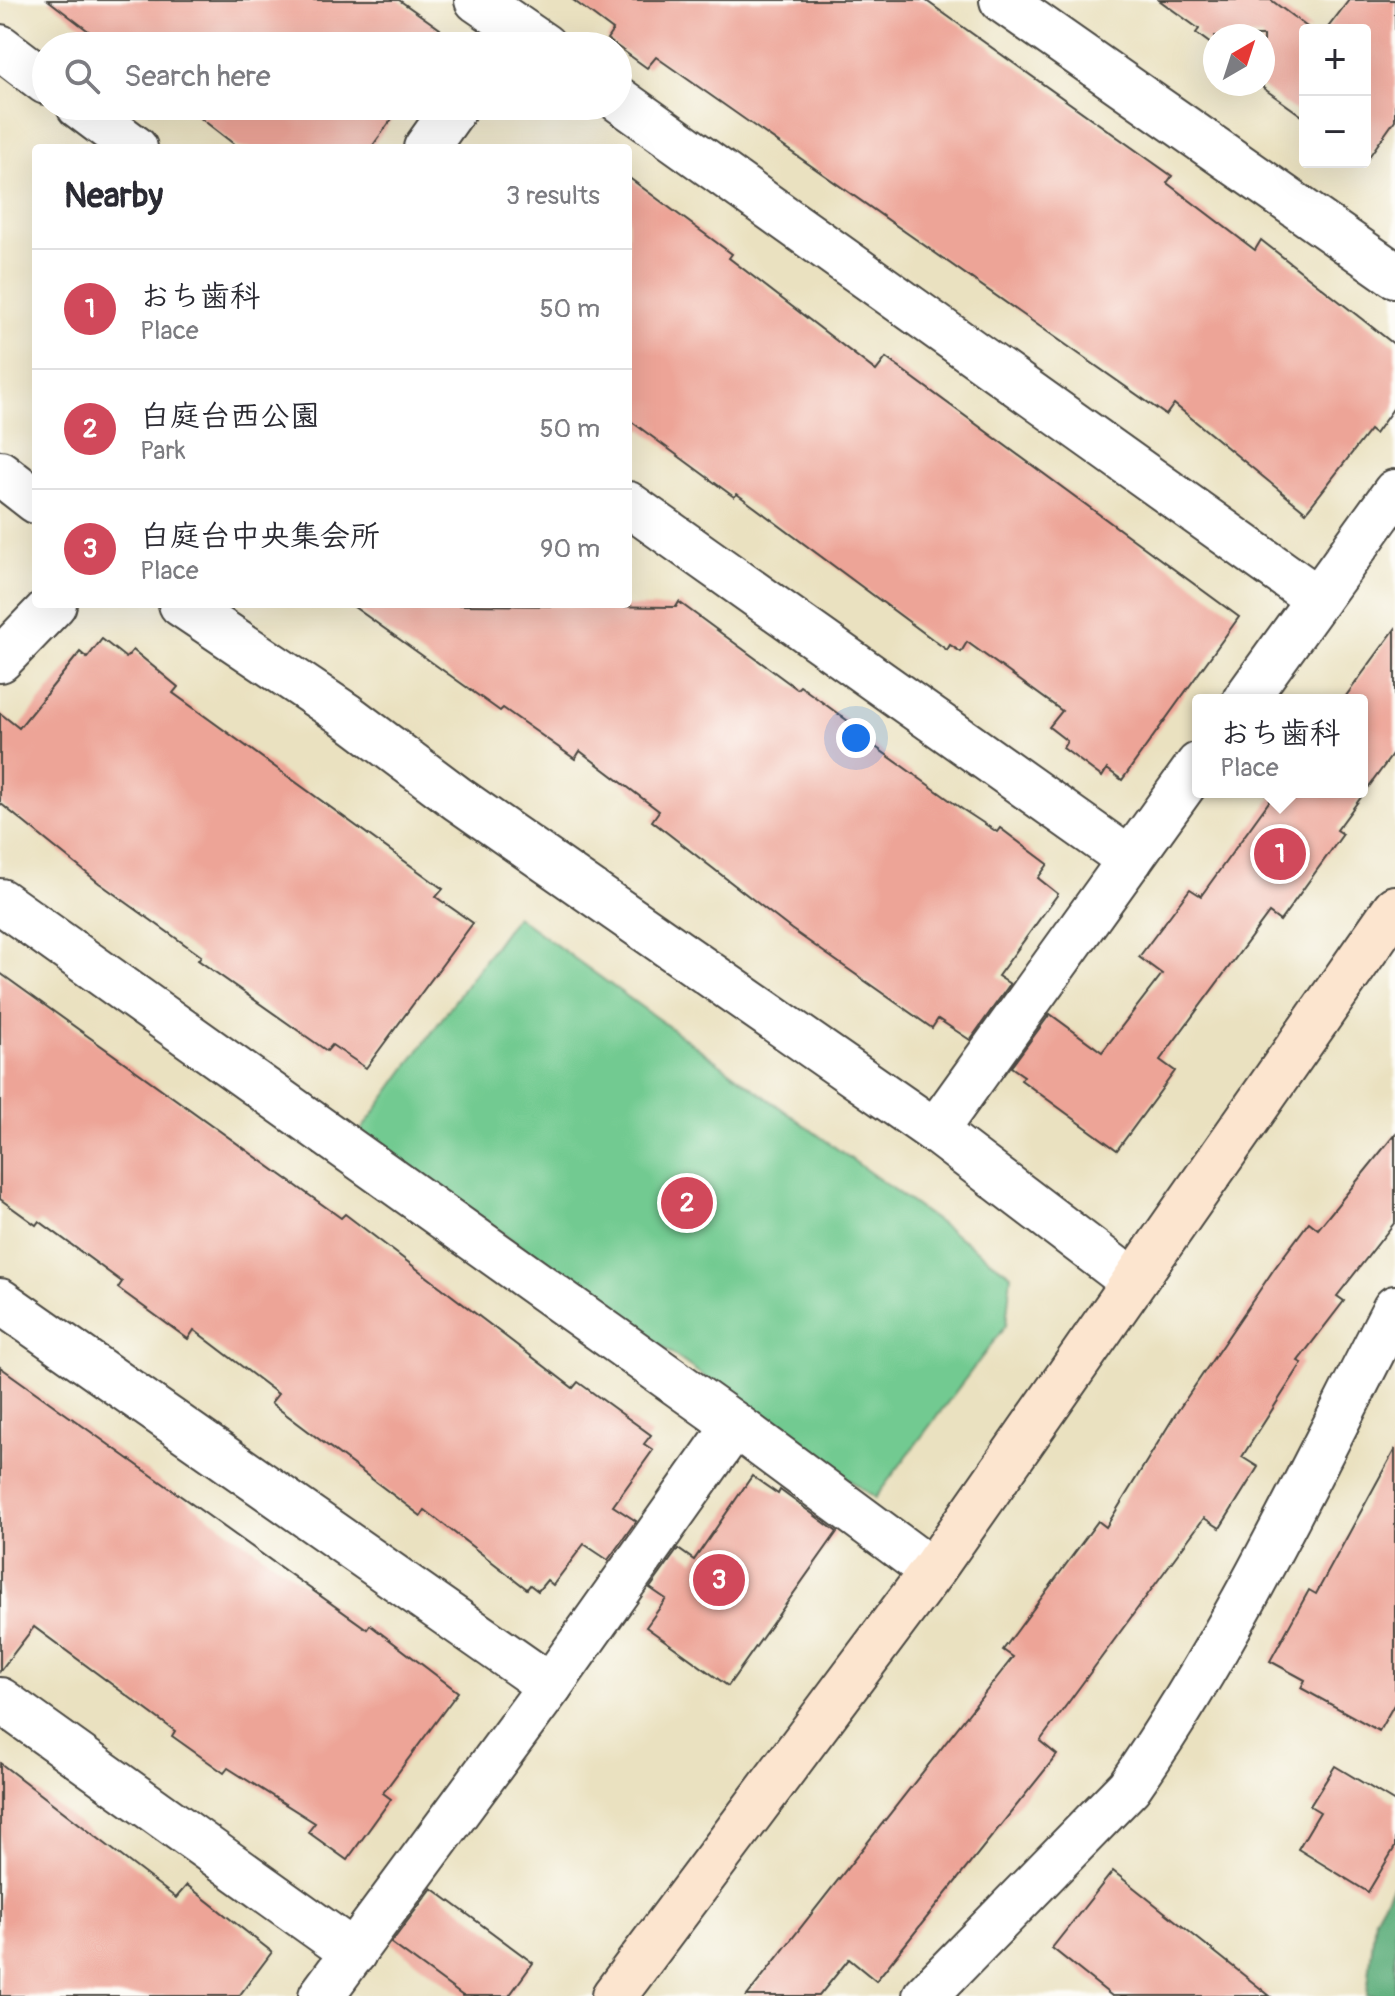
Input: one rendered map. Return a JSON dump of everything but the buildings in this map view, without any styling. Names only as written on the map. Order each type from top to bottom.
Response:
[{"type":"street","points":[[477,0],[522,29]]},
{"type":"street","points":[[1002,0],[1395,275]]},
{"type":"street","points":[[0,47],[32,71]]},
{"type":"street","points":[[632,109],[1318,599]]},
{"type":"street","points":[[98,120],[130,144]]},
{"type":"street","points":[[429,144],[446,120]]},
{"type":"street","points":[[0,473],[32,498]]},
{"type":"street","points":[[1249,694],[1395,492]]},
{"type":"street","points":[[632,507],[1130,860]]},
{"type":"street","points":[[0,660],[50,608]]},
{"type":"street","points":[[187,608],[346,715],[458,799],[935,1131],[1132,1281]]},
{"type":"street","points":[[935,1131],[1192,773]]},
{"type":"street","points":[[0,901],[735,1425],[932,1571]]},
{"type":"street","points":[[614,1996],[932,1571],[1395,908]]},
{"type":"street","points":[[0,1301],[550,1686]]},
{"type":"street","points":[[925,1996],[1129,1787],[1156,1748],[1218,1651],[1395,1308]]},
{"type":"street","points":[[321,1996],[550,1686],[735,1425]]},
{"type":"street","points":[[0,1700],[354,1953]]},
{"type":"green space","points":[[516,916],[1011,1275],[1006,1325],[875,1498],[360,1132]]},
{"type":"green space","points":[[1395,1881],[1395,1996],[1367,1996],[1375,1917]]},
{"type":"place","name":"おち歯科","points":[[1280,854]]},
{"type":"place","name":"白庭台西公園","points":[[687,1203]]},
{"type":"place","name":"白庭台中央集会所","points":[[719,1580]]}]
